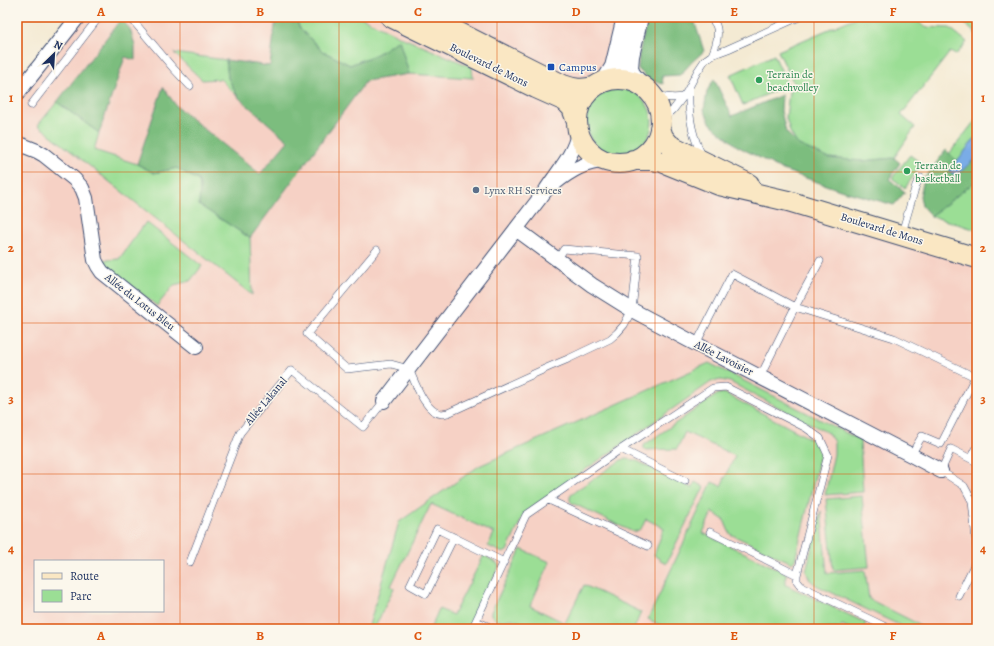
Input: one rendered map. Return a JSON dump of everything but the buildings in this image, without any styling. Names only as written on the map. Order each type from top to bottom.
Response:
[{"type":"main road","name":"Boulevard de Mons","points":[[391,17],[536,88],[568,102],[572,108],[577,127]]},
{"type":"main road","name":"Boulevard de Mons","points":[[428,17],[563,85],[572,88],[585,89],[598,85]]},
{"type":"main road","points":[[612,80],[632,82],[645,89],[655,101],[658,106],[660,125],[657,138],[651,148],[643,155],[623,163],[606,161],[597,157],[588,150],[582,142],[577,127],[578,112],[581,103],[587,94],[598,85],[612,80]]},
{"type":"main road","name":"Boulevard de Mons","points":[[660,125],[663,137],[668,143],[734,177],[788,201]]},
{"type":"main road","name":"Boulevard de Mons","points":[[633,160],[652,160],[662,162],[719,185],[788,201],[977,258]]},
{"type":"street","points":[[17,94],[78,17]]},
{"type":"street","points":[[598,85],[608,77],[614,67],[626,17]]},
{"type":"street","points":[[639,17],[630,56],[629,68],[631,74],[645,89]]},
{"type":"street","name":"Allée Lakanal","points":[[384,401],[546,190],[572,152],[577,140],[577,127]]},
{"type":"street","name":"Allée du Lotus Bleu","points":[[17,143],[29,147],[44,155],[74,179],[82,188],[86,198],[95,260],[102,272],[196,347]]},
{"type":"street","name":"Allée Lakanal","points":[[546,190],[580,166],[591,162],[606,161]]},
{"type":"street","name":"Allée Lavoisier","points":[[516,229],[592,285],[632,310],[941,471]]},
{"type":"lane","points":[[31,105],[99,17]]},
{"type":"lane","points":[[130,17],[190,86]]},
{"type":"lane","points":[[660,125],[683,97],[705,60],[712,55],[799,17]]},
{"type":"lane","points":[[711,18],[716,25],[718,35],[716,46],[712,55]]},
{"type":"lane","points":[[689,87],[688,101],[690,122],[699,150],[706,162]]},
{"type":"lane","points":[[645,89],[660,96],[669,98],[683,97]]},
{"type":"lane","points":[[901,235],[916,186],[921,178]]},
{"type":"lane","points":[[377,250],[307,334],[347,369],[391,364],[409,369],[424,401],[435,412],[442,414],[448,413],[610,339],[618,333],[624,325],[632,310],[638,256],[564,249],[557,260]]},
{"type":"lane","points":[[760,376],[820,261]]},
{"type":"lane","points":[[696,344],[732,274],[795,307],[894,338],[974,377],[941,444],[922,436],[911,455]]},
{"type":"lane","name":"Allée Lakanal","points":[[190,562],[240,433],[292,370],[363,427],[384,401]]},
{"type":"lane","points":[[472,629],[526,515],[621,449],[713,388],[726,387],[806,428],[820,438],[828,455],[797,575],[797,581],[801,586],[890,629]]},
{"type":"lane","points":[[977,447],[974,461],[951,449],[941,471],[964,486],[972,501],[977,550]]},
{"type":"lane","points":[[621,449],[685,482]]},
{"type":"lane","points":[[548,500],[648,546]]},
{"type":"lane","points":[[454,537],[426,594],[410,586],[437,529],[454,537],[504,562]]},
{"type":"lane","points":[[710,532],[797,575]]},
{"type":"lane","points":[[959,596],[977,559]]},
{"type":"lane","points":[[476,621],[494,629]]},
{"type":"shaded area","points":[[69,17],[618,17],[607,66],[590,74],[578,83],[569,103],[729,180],[977,259],[977,629],[17,629],[17,81]]},
{"type":"green space","points":[[276,17],[296,17],[299,27],[322,51],[350,65],[377,54],[399,40],[409,74],[366,81],[250,238],[199,205],[199,181],[177,168],[154,173],[137,164],[163,87],[177,107],[260,174],[288,141],[238,97],[228,78],[226,60],[270,66]]},
{"type":"green space","points":[[296,17],[361,17],[403,38],[472,67],[473,78],[409,74],[399,40],[377,54],[350,65],[322,51],[299,27]]},
{"type":"green space","points":[[648,17],[693,17],[704,51],[680,75],[662,76],[663,84],[649,80],[638,69],[639,54]]},
{"type":"green space","points":[[857,17],[938,17],[918,21],[924,27],[950,28],[967,42],[956,55],[950,52],[901,115],[915,127],[894,158],[862,161],[828,158],[798,145],[790,132],[786,118],[789,92],[794,84],[778,51]]},
{"type":"green space","points":[[943,17],[977,17],[977,35],[964,23]]},
{"type":"green space","points":[[121,19],[130,29],[135,45],[135,60],[125,57],[99,133],[57,102]]},
{"type":"green space","points":[[174,53],[226,60],[228,78],[238,97],[220,79],[202,80]]},
{"type":"green space","name":"Terrain de beachvolley","points":[[774,55],[788,85],[743,105],[730,75]]},
{"type":"green space","points":[[714,79],[732,116],[782,95],[781,111],[786,132],[799,145],[828,158],[862,161],[894,158],[900,163],[889,179],[905,192],[894,205],[840,190],[783,170],[737,146],[711,124],[704,110],[707,91]]},
{"type":"green space","points":[[612,89],[626,89],[638,94],[647,103],[652,115],[650,135],[643,146],[626,155],[612,155],[600,150],[591,141],[586,129],[586,115],[591,103],[600,94]]},
{"type":"green space","points":[[57,102],[99,133],[94,150],[137,164],[154,173],[177,168],[199,181],[199,205],[250,238],[252,295],[38,125]]},
{"type":"green space","points":[[977,118],[977,136],[957,161],[949,154]]},
{"type":"green space","points":[[946,150],[957,161],[949,171],[956,175],[977,157],[977,180],[931,216],[922,206],[920,196],[924,179]]},
{"type":"green space","name":"Terrain de basketball","points":[[910,155],[922,164],[905,188],[892,178]]},
{"type":"green space","points":[[977,180],[977,230],[931,216]]},
{"type":"green space","points":[[146,222],[202,266],[190,281],[174,285],[157,306],[109,268],[103,260],[119,259]]},
{"type":"green space","points":[[709,363],[860,440],[863,492],[825,495],[834,454],[834,442],[828,433],[730,382],[721,380],[711,382],[532,507],[524,514],[507,551],[503,553],[488,546],[494,533],[431,504],[391,586],[394,588],[374,629],[368,629],[399,522],[479,466]]},
{"type":"green space","points":[[724,393],[811,439],[816,444],[820,455],[795,560],[792,563],[730,534],[724,520],[712,512],[703,533],[786,573],[786,585],[866,623],[863,629],[851,629],[842,625],[839,629],[668,629],[648,619],[712,482],[721,486],[735,456],[685,432],[677,449],[646,450],[644,449],[644,445],[718,394]]},
{"type":"green space","points":[[621,460],[635,460],[692,488],[695,482],[704,487],[666,564],[654,555],[664,528],[646,519],[640,529],[633,532],[570,501],[571,494]]},
{"type":"green space","points":[[862,496],[869,567],[833,570],[826,499]]},
{"type":"green space","points":[[821,511],[827,573],[865,570],[869,599],[928,629],[902,629],[899,625],[816,585],[810,580],[806,571]]},
{"type":"green space","points":[[521,549],[550,562],[530,606],[565,623],[584,585],[641,612],[634,629],[535,629],[512,619],[501,621],[496,620],[491,615],[491,612]]},
{"type":"green space","points":[[484,555],[498,564],[499,567],[469,629],[430,629],[439,609],[453,615]]},
{"type":"water","points":[[977,136],[977,157],[956,176],[949,171]]},
{"type":"place","name":"Campus","points":[[551,67]]},
{"type":"place","name":"Terrain de beachvolley","points":[[759,80]]},
{"type":"place","name":"Terrain de basketball","points":[[907,171]]},
{"type":"place","name":"Lynx RH Services","points":[[476,190]]}]
